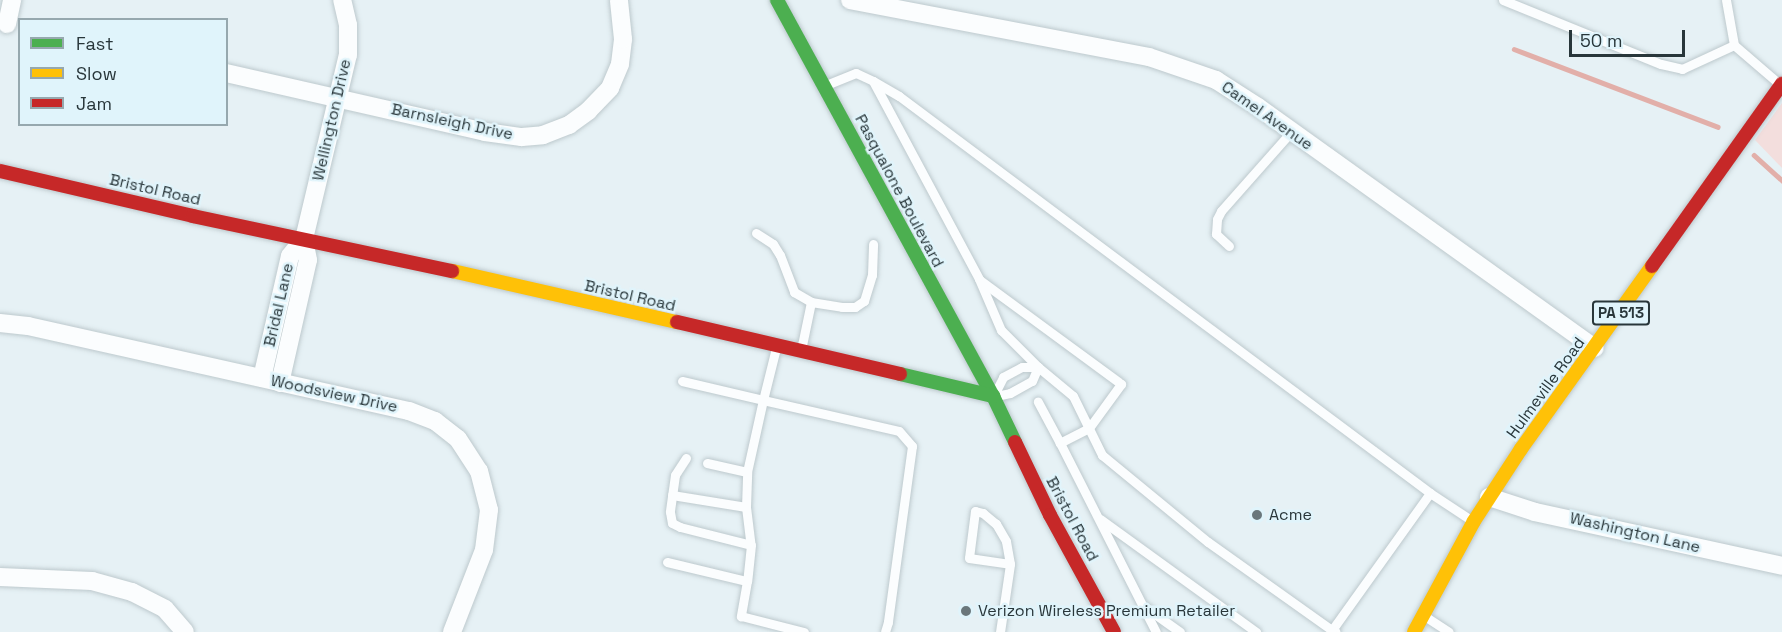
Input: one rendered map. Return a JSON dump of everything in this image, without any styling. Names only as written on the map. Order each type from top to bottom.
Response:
[{"type":"main road","name":"Pasqualone Boulevard","points":[[777,0],[993,396]]},
{"type":"main road","name":"Hulmeville Road","points":[[1414,632],[1489,498],[1715,175],[1782,85]]},
{"type":"main road","name":"Bristol Road","points":[[0,171],[193,216],[304,238],[993,396],[1107,630]]},
{"type":"street","points":[[9,25],[12,0]]},
{"type":"street","name":"Wellington Drive","points":[[304,238],[340,98],[348,55],[348,25],[342,0]]},
{"type":"street","name":"Barnsleigh Drive","points":[[228,73],[485,132],[522,137],[543,135],[569,125],[588,111],[610,88],[620,64],[623,39],[619,0]]},
{"type":"street","name":"Camel Avenue","points":[[850,0],[1168,63],[1216,80],[1595,348]]},
{"type":"street","name":"Bridal Lane","points":[[262,378],[290,256],[304,238]]},
{"type":"street","name":"Bridal Lane","points":[[280,382],[308,260],[304,238]]},
{"type":"street","name":"Woodsview Drive","points":[[0,323],[28,326],[280,382],[423,416],[435,421],[465,448],[483,481],[489,510],[488,533],[453,632]]},
{"type":"street","name":"Washington Lane","points":[[1489,498],[1535,512],[1782,566]]},
{"type":"street","points":[[0,577],[92,581],[132,592],[165,609],[185,632]]},
{"type":"lane","points":[[1503,0],[1661,64],[1682,69],[1734,45]]},
{"type":"lane","points":[[1726,0],[1734,45],[1782,85]]},
{"type":"lane","points":[[823,86],[856,73],[899,96],[1430,493],[1474,522]]},
{"type":"lane","points":[[873,81],[979,279],[1001,330],[1038,367],[1073,396],[1102,455],[1208,542],[1333,631],[1430,493]]},
{"type":"lane","points":[[1229,246],[1216,234],[1217,219],[1221,211],[1291,132]]},
{"type":"lane","points":[[756,233],[772,244],[780,255],[794,292],[811,302],[855,307],[864,301],[872,275],[873,244]]},
{"type":"lane","points":[[979,279],[1121,384],[1089,428],[1059,443]]},
{"type":"lane","points":[[800,352],[811,302]]},
{"type":"lane","points":[[777,346],[747,472],[746,507],[751,545],[741,616],[804,632]]},
{"type":"lane","points":[[993,396],[1003,377],[1022,367],[1038,367]]},
{"type":"lane","points":[[993,396],[1010,393],[1032,381],[1038,367]]},
{"type":"lane","points":[[682,381],[899,431],[912,446],[885,632]]},
{"type":"lane","points":[[1038,402],[1156,632]]},
{"type":"lane","points":[[686,458],[675,475],[670,512],[672,522],[680,527],[751,545]]},
{"type":"lane","points":[[706,462],[747,472]]},
{"type":"lane","points":[[672,495],[746,507]]},
{"type":"lane","points":[[1000,632],[1010,564],[1006,541],[996,524],[975,510],[969,558],[1010,564]]},
{"type":"lane","points":[[1098,518],[1256,632]]},
{"type":"lane","points":[[667,562],[747,581]]},
{"type":"lane","points":[[1143,606],[1180,632]]},
{"type":"lane","points":[[1423,615],[1449,632]]},
{"type":"shaded area","points":[[1782,103],[1782,168],[1755,140]]},
{"type":"waterway","points":[[1514,49],[1718,127]]},
{"type":"waterway","points":[[1754,155],[1782,180]]},
{"type":"traffic: fast","points":[[777,0],[993,396],[1015,442]]},
{"type":"traffic: fast","points":[[900,374],[993,396]]},
{"type":"traffic: slow","points":[[1414,632],[1474,521],[1521,449],[1652,266]]},
{"type":"traffic: slow","points":[[452,271],[677,322]]},
{"type":"traffic: jam","points":[[1652,266],[1782,84]]},
{"type":"traffic: jam","points":[[0,171],[193,216],[452,271]]},
{"type":"traffic: jam","points":[[677,322],[900,374]]},
{"type":"traffic: jam","points":[[1015,442],[1050,515],[1114,632]]},
{"type":"place","name":"Acme","points":[[1257,515]]},
{"type":"place","name":"Verizon Wireless Premium Retailer","points":[[966,611]]}]
